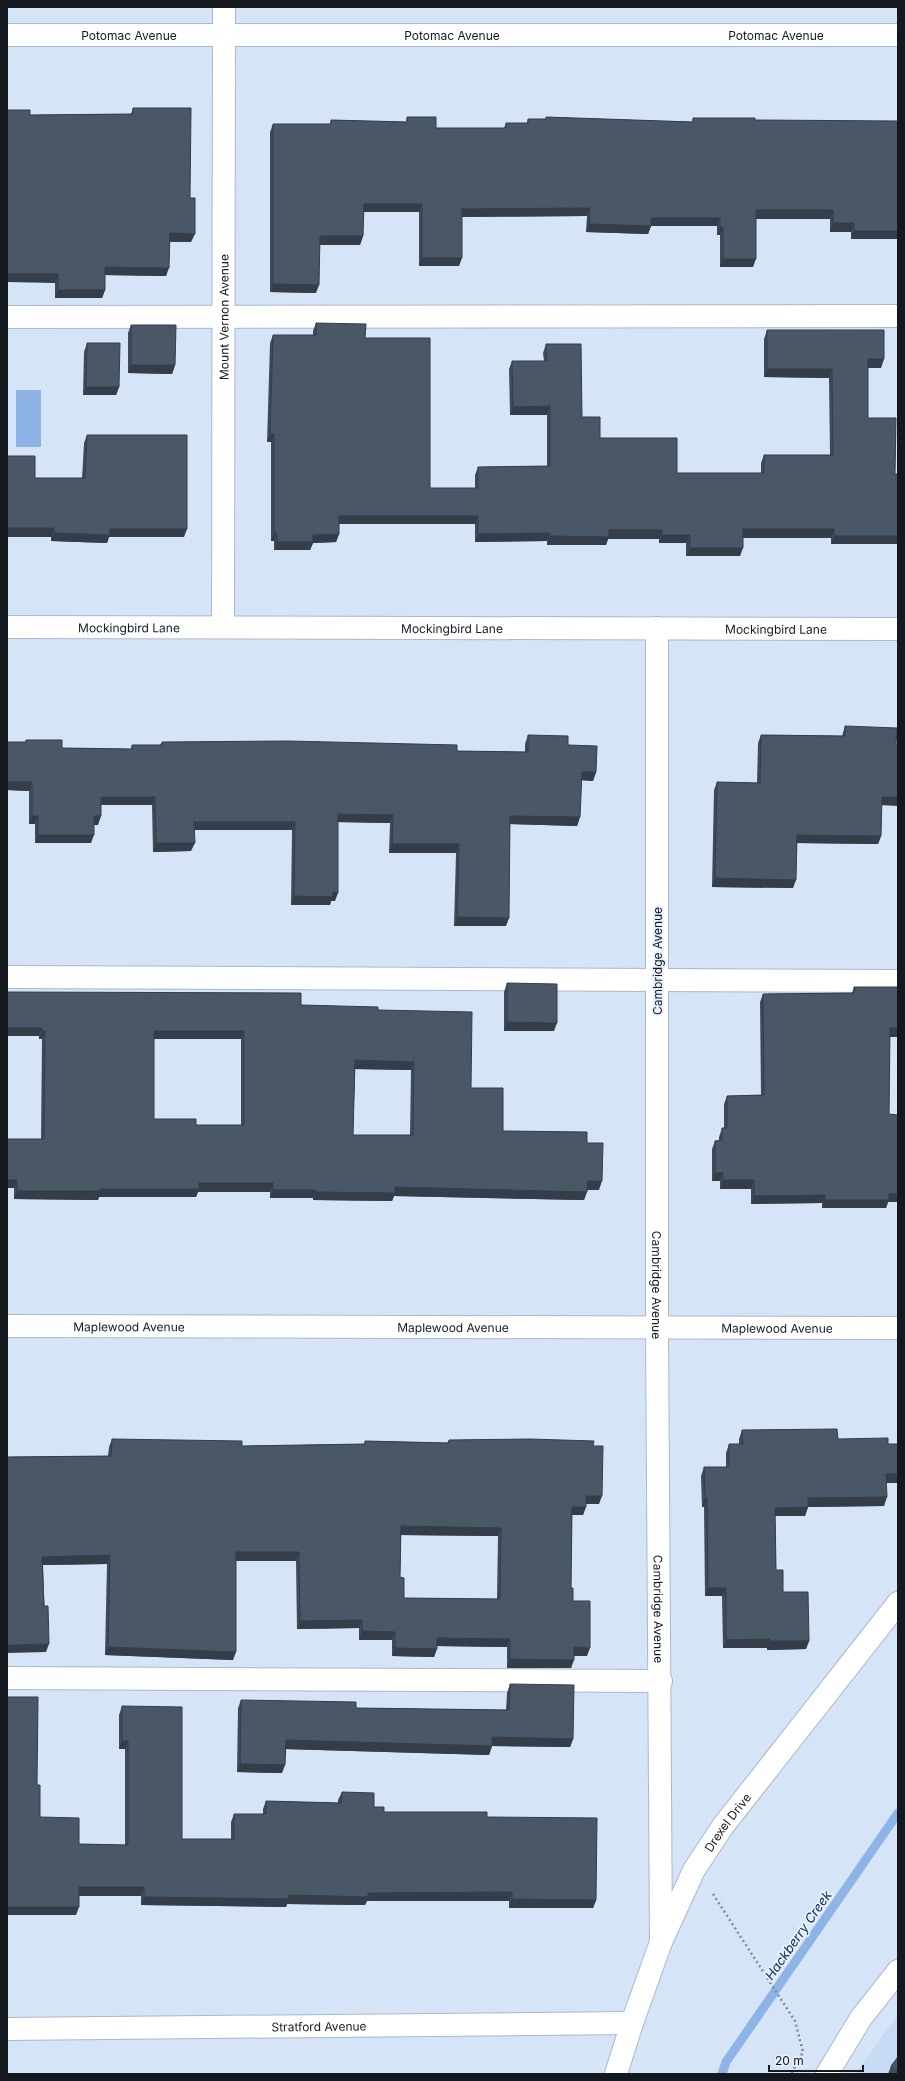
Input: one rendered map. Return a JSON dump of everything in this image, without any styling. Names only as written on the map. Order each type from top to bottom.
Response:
[{"type":"street","name":"Mount Vernon Avenue","points":[[223,626],[224,7]]},
{"type":"street","name":"Potomac Avenue","points":[[7,34],[898,35]]},
{"type":"street","points":[[7,317],[898,316]]},
{"type":"street","name":"Mockingbird Lane","points":[[7,627],[223,626],[898,629]]},
{"type":"street","name":"Cambridge Avenue","points":[[657,628],[657,1327],[662,1942]]},
{"type":"street","points":[[7,977],[898,981]]},
{"type":"street","name":"Maplewood Avenue","points":[[7,1326],[898,1328]]},
{"type":"street","name":"Drexel Drive","points":[[616,2074],[632,2023],[662,1942],[694,1870],[723,1826],[898,1604]]},
{"type":"street","points":[[7,1678],[661,1681]]},
{"type":"street","points":[[827,2074],[861,2018],[898,1972]]},
{"type":"street","name":"Stratford Avenue","points":[[7,2029],[632,2023]]},
{"type":"path","points":[[694,1870],[704,1880],[759,1968],[795,2021],[803,2052],[791,2074]]},
{"type":"shaded area","points":[[898,2015],[898,2074],[855,2074]]},
{"type":"water","points":[[16,390],[41,390],[41,447],[16,447]]},
{"type":"building","points":[[133,108],[191,108],[190,198],[195,198],[195,234],[170,233],[169,268],[105,267],[105,290],[58,290],[58,274],[7,274],[7,110],[30,110],[30,115],[133,114]]},
{"type":"building","points":[[407,117],[436,117],[436,128],[506,128],[506,123],[528,123],[528,119],[546,119],[546,117],[693,122],[693,118],[898,121],[898,231],[854,231],[854,223],[833,223],[833,210],[756,210],[756,259],[723,259],[723,227],[720,227],[720,218],[651,218],[651,226],[589,224],[590,208],[462,209],[462,258],[422,258],[422,204],[364,204],[363,236],[320,236],[319,285],[273,284],[273,124],[331,124],[331,120],[407,122]]},
{"type":"building","points":[[316,323],[366,324],[365,338],[430,338],[430,488],[478,488],[478,467],[550,466],[550,406],[513,407],[512,361],[547,361],[546,344],[581,344],[582,417],[600,417],[600,438],[677,438],[677,473],[764,473],[764,455],[833,455],[832,369],[767,369],[767,330],[884,330],[884,359],[868,359],[868,418],[896,418],[895,474],[898,474],[898,536],[834,536],[834,529],[743,529],[743,548],[690,548],[690,535],[662,535],[662,530],[609,530],[609,537],[550,536],[550,533],[478,534],[478,516],[339,516],[339,534],[313,535],[313,542],[277,542],[277,533],[274,533],[274,434],[270,434],[273,335],[316,335]]},
{"type":"building","points":[[131,325],[176,325],[175,365],[131,365]]},
{"type":"building","points":[[87,343],[120,343],[119,387],[86,387]]},
{"type":"building","points":[[87,435],[187,435],[187,529],[110,529],[110,535],[54,533],[54,528],[7,528],[7,456],[35,456],[35,478],[85,478]]},
{"type":"building","points":[[845,726],[897,728],[896,745],[898,745],[898,797],[882,797],[881,836],[797,835],[796,880],[715,878],[717,782],[760,783],[761,735],[845,736]]},
{"type":"building","points":[[528,735],[568,736],[568,745],[597,746],[596,772],[582,772],[580,817],[510,816],[509,918],[457,917],[459,844],[392,844],[393,815],[338,814],[338,893],[333,892],[333,897],[294,896],[295,822],[194,822],[195,843],[156,843],[155,797],[101,797],[101,816],[94,816],[94,835],[38,835],[38,816],[32,816],[32,782],[7,782],[7,742],[26,742],[26,740],[62,740],[62,748],[132,749],[132,745],[162,745],[162,742],[288,741],[457,745],[457,751],[528,752]]},
{"type":"building","points":[[507,983],[557,984],[557,1023],[507,1022]]},
{"type":"building","points":[[854,987],[898,987],[898,1028],[890,1028],[889,1114],[898,1115],[898,1194],[889,1194],[889,1200],[825,1200],[825,1195],[754,1196],[754,1180],[723,1180],[723,1173],[715,1173],[715,1141],[722,1140],[722,1128],[727,1128],[727,1096],[764,1095],[763,994],[854,993]]},
{"type":"building","points":[[7,992],[301,993],[301,1005],[378,1007],[378,1010],[472,1012],[471,1088],[503,1088],[503,1131],[587,1132],[587,1143],[603,1143],[602,1181],[588,1181],[587,1192],[395,1187],[395,1193],[316,1192],[316,1190],[273,1190],[273,1183],[199,1183],[199,1189],[17,1191],[17,1180],[7,1180],[7,1139],[44,1139],[45,1031],[42,1031],[42,1028],[7,1028]],"holes":[[[154,1031],[244,1031],[244,1125],[196,1125],[196,1119],[154,1119]],[[355,1060],[414,1062],[413,1135],[353,1135]]]},
{"type":"building","points":[[837,1429],[838,1439],[888,1438],[888,1444],[898,1444],[898,1474],[886,1474],[887,1497],[808,1498],[808,1507],[775,1508],[776,1570],[783,1570],[783,1592],[808,1592],[809,1641],[770,1641],[770,1639],[726,1640],[726,1588],[708,1588],[707,1498],[705,1498],[704,1467],[729,1467],[729,1444],[743,1444],[742,1430]]},
{"type":"building","points":[[112,1439],[242,1441],[242,1446],[365,1444],[365,1441],[449,1443],[449,1440],[530,1439],[594,1441],[593,1446],[603,1446],[602,1496],[586,1496],[586,1507],[572,1507],[571,1588],[573,1588],[573,1601],[590,1601],[590,1648],[574,1647],[574,1660],[510,1659],[510,1639],[437,1638],[437,1649],[395,1648],[395,1632],[362,1631],[362,1620],[300,1621],[299,1552],[236,1552],[236,1652],[108,1647],[110,1555],[42,1557],[44,1606],[48,1606],[49,1644],[7,1645],[7,1457],[111,1456]],"holes":[[[401,1526],[501,1528],[500,1599],[404,1598],[404,1578],[400,1577]]]},
{"type":"building","points":[[510,1684],[574,1685],[573,1739],[492,1737],[492,1746],[286,1740],[285,1765],[240,1764],[241,1700],[356,1702],[356,1708],[509,1710]]},
{"type":"building","points":[[7,1697],[38,1697],[37,1785],[40,1785],[40,1817],[79,1818],[79,1844],[128,1845],[128,1741],[122,1741],[122,1706],[182,1707],[182,1839],[234,1839],[234,1814],[266,1814],[266,1801],[341,1803],[342,1792],[374,1793],[374,1807],[384,1807],[384,1812],[487,1812],[487,1817],[597,1818],[596,1900],[512,1899],[512,1892],[368,1893],[368,1897],[289,1895],[289,1899],[144,1897],[144,1887],[79,1887],[79,1907],[7,1907]]},
{"type":"building","points":[[898,2057],[898,2072],[891,2066]]},
{"type":"waterway","name":"Hackberry Creek","points":[[722,2074],[726,2062],[898,1813]]}]
